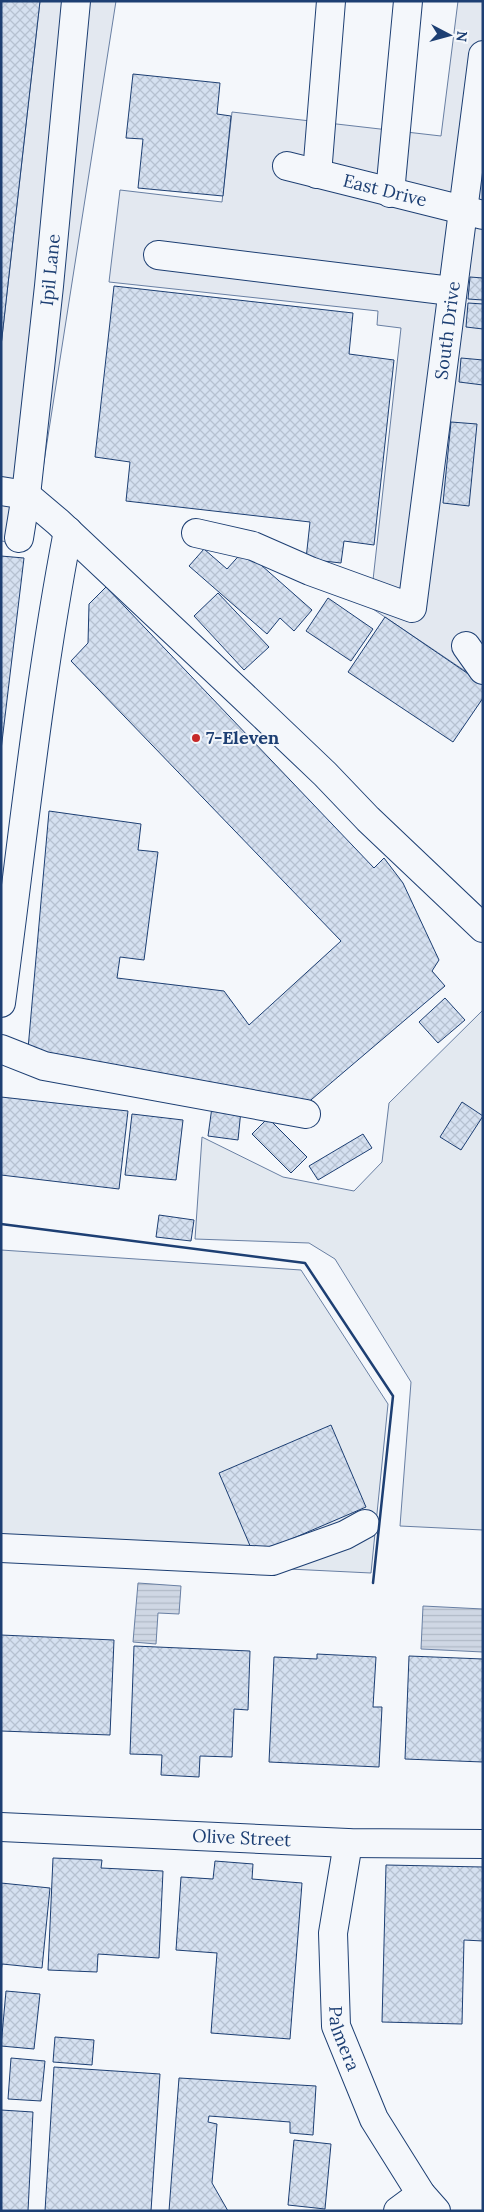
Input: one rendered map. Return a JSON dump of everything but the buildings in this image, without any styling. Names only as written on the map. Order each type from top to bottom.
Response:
[{"type":"street","name":"Ipil Lane","points":[[10,536],[14,493],[49,286],[76,1]]},
{"type":"street","points":[[317,174],[331,1]]},
{"type":"street","points":[[390,193],[408,1]]},
{"type":"street","name":"South Drive","points":[[196,533],[253,546],[310,571],[412,608],[451,291],[473,214],[483,54]]},
{"type":"street","name":"East Drive","points":[[287,166],[473,214]]},
{"type":"street","points":[[158,255],[451,291]]},
{"type":"street","points":[[14,493],[63,526],[256,708],[368,819],[483,928]]},
{"type":"street","points":[[10,536],[63,526]]},
{"type":"street","points":[[1,1003],[58,583],[63,526]]},
{"type":"street","points":[[466,646],[483,670]]},
{"type":"street","points":[[1,1049],[44,1066],[306,1114]]},
{"type":"street","points":[[1,1548],[272,1561],[345,1535],[364,1524]]},
{"type":"street","name":"Olive Street","points":[[1,1827],[348,1843],[483,1844]]},
{"type":"street","name":"Palmera","points":[[348,1843],[333,1934],[336,2026],[374,2119],[429,2202]]},
{"type":"street","points":[[398,2211],[429,2202]]},
{"type":"shaded area","points":[[40,1],[116,1],[31,545],[1,541],[1,346]]},
{"type":"shaded area","points":[[458,1],[483,1],[483,683],[370,607],[401,328],[377,325],[378,311],[109,282],[120,190],[222,202],[232,112],[441,136]]},
{"type":"shaded area","points":[[483,1010],[483,1530],[400,1526],[411,1382],[335,1259],[309,1243],[195,1239],[202,1137],[283,1177],[354,1191],[382,1162],[389,1103]]},
{"type":"shaded area","points":[[1,1250],[301,1270],[388,1404],[371,1573],[1,1555]]},
{"type":"shaded area","points":[[138,1583],[181,1586],[179,1614],[158,1613],[156,1644],[133,1642]]},
{"type":"shaded area","points":[[423,1606],[483,1609],[483,1652],[421,1649]]},
{"type":"wall","points":[[1,1224],[305,1263],[393,1396],[373,1583]]},
{"type":"place","name":"7-Eleven","points":[[196,738]]}]
